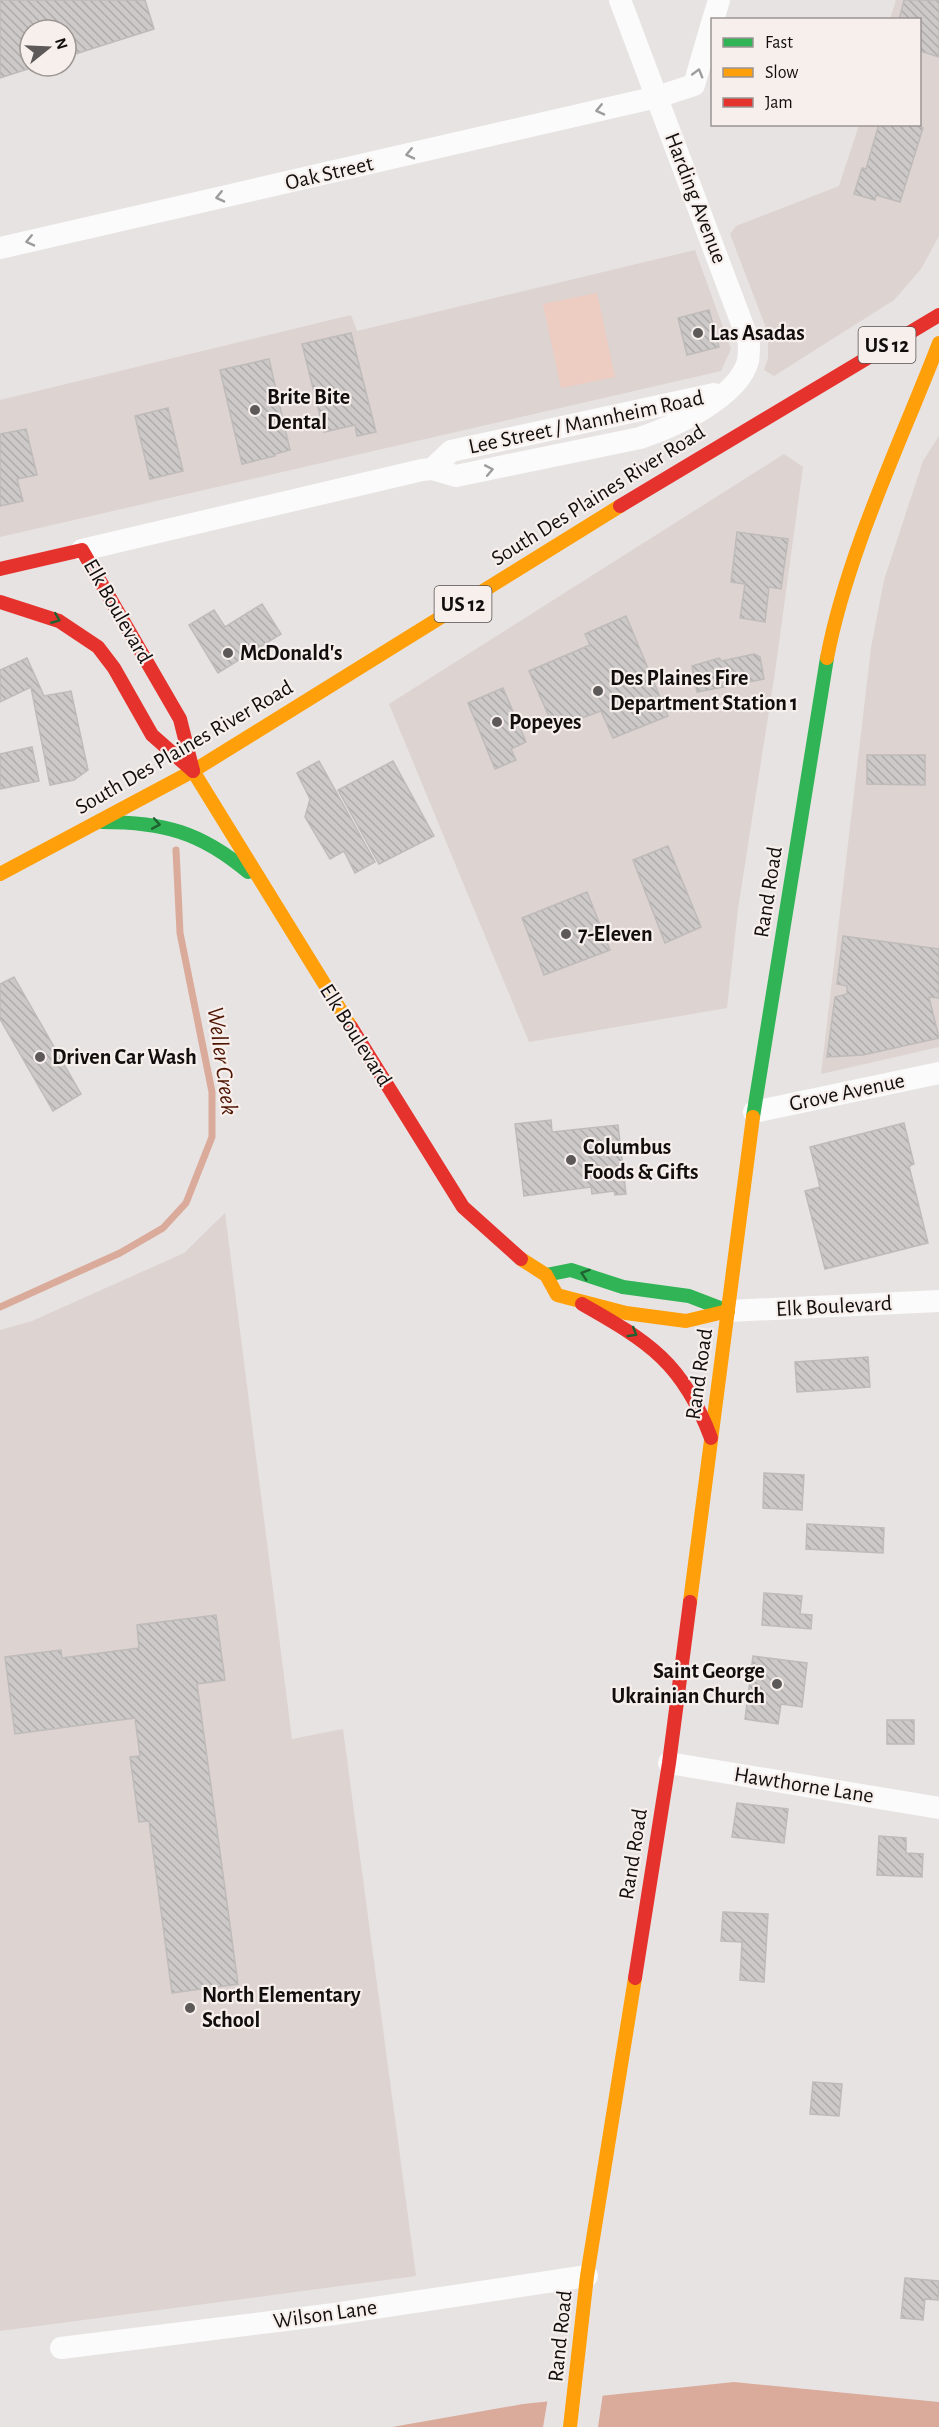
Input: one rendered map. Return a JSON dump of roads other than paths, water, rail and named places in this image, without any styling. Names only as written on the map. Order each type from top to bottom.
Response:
[{"type":"main road","name":"South Des Plaines River Road","points":[[0,874],[193,771],[625,503],[939,315]]},
{"type":"main road","name":"Rand Road","points":[[570,2427],[587,2276],[669,1763],[754,1112],[832,633],[856,552],[939,343]]},
{"type":"main road","name":"Elk Boulevard","points":[[82,550],[180,718],[193,771]]},
{"type":"main road","name":"Lee Street / Mannheim Road","points":[[0,569],[82,550]]},
{"type":"main road","name":"Elk Boulevard","points":[[0,602],[23,606],[65,624],[88,638],[107,658],[152,735],[193,771],[463,1208],[511,1253],[546,1275],[557,1295],[582,1304],[686,1321],[729,1311]]},
{"type":"main road","points":[[98,822],[141,821],[184,829],[234,859],[265,888]]},
{"type":"main road","name":"Elk Boulevard","points":[[546,1275],[571,1270],[623,1287],[689,1296],[729,1311]]},
{"type":"main road","points":[[582,1304],[651,1344],[673,1364],[705,1417],[711,1440]]},
{"type":"street","name":"Harding Avenue","points":[[620,0],[749,342],[747,361],[738,378],[724,391]]},
{"type":"street","points":[[714,18],[719,0]]},
{"type":"street","name":"Oak Street","points":[[0,248],[657,97],[694,85],[711,28]]},
{"type":"street","name":"Lee Street / Mannheim Road","points":[[82,550],[432,469],[456,476],[640,438],[667,429],[698,412],[724,391]]},
{"type":"street","name":"Grove Avenue","points":[[754,1112],[939,1073]]},
{"type":"street","name":"Elk Boulevard","points":[[729,1311],[939,1301]]},
{"type":"street","name":"Hawthorne Lane","points":[[669,1763],[939,1808]]},
{"type":"street","name":"Wilson Lane","points":[[62,2348],[334,2314],[587,2276]]},
{"type":"waterway","name":"Weller Creek","points":[[0,1307],[120,1253],[163,1228],[186,1203],[212,1137],[212,1092],[180,933],[176,850]]},
{"type":"place","name":"Las Asadas","points":[[698,333]]},
{"type":"place","name":"Brite Bite Dental","points":[[255,410]]},
{"type":"place","name":"McDonald's","points":[[228,653]]},
{"type":"place","name":"Des Plaines Fire Department Station 1","points":[[598,691]]},
{"type":"place","name":"Popeyes","points":[[497,722]]},
{"type":"place","name":"7-Eleven","points":[[566,934]]},
{"type":"place","name":"Driven Car Wash","points":[[40,1057]]},
{"type":"place","name":"Columbus Foods & Gifts","points":[[571,1160]]},
{"type":"place","name":"Saint George Ukrainian Church","points":[[777,1684]]},
{"type":"place","name":"North Elementary School","points":[[190,2008]]}]
